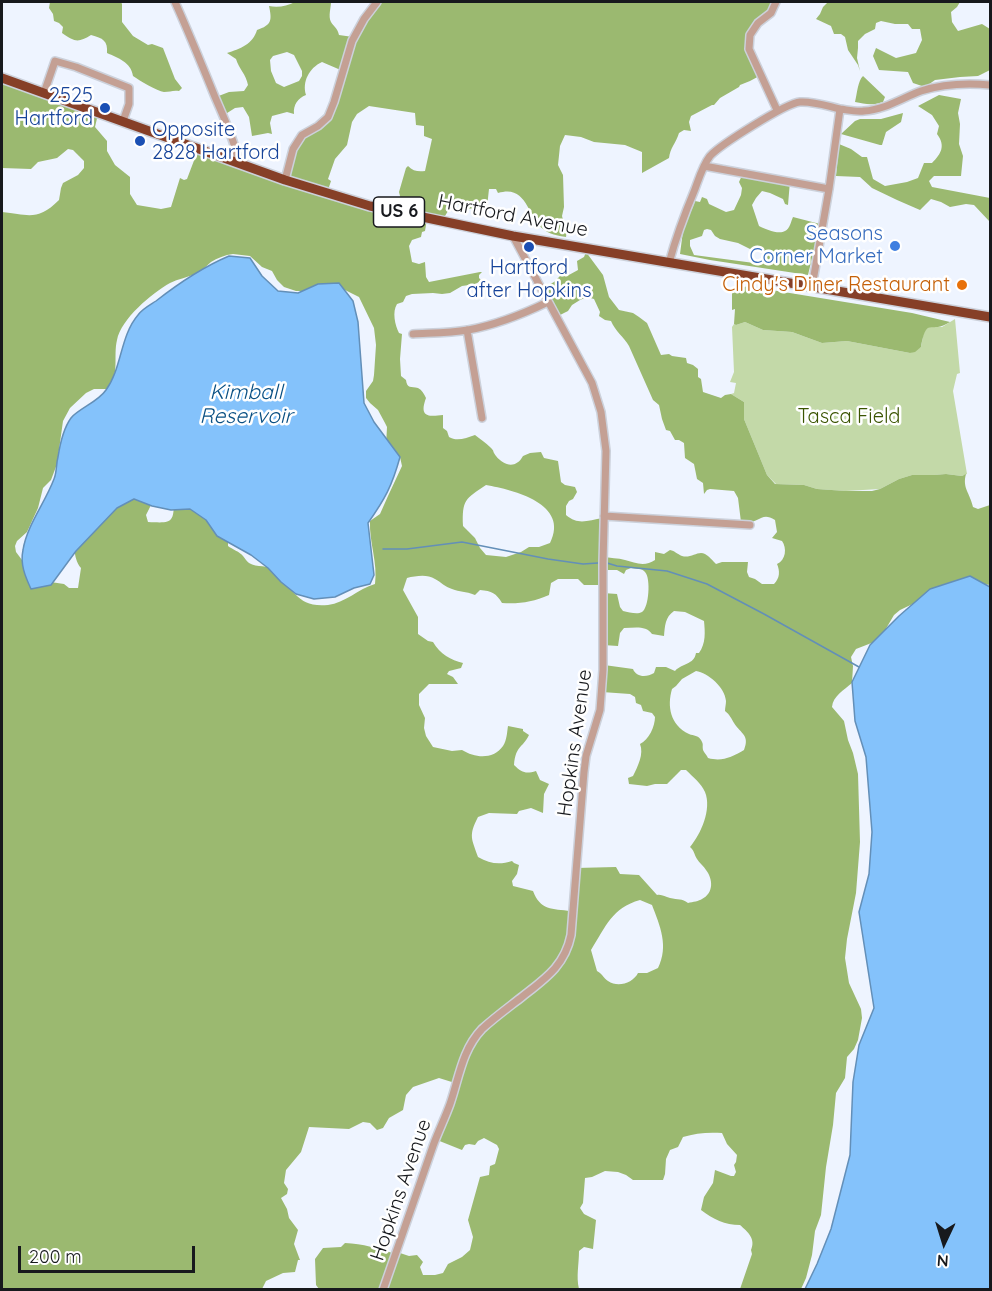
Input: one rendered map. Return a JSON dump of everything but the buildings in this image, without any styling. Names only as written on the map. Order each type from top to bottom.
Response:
[{"type":"highway","name":"Hartford Avenue","points":[[2,78],[285,180],[370,206],[513,236],[990,317]]},
{"type":"street","points":[[175,2],[236,147],[239,163]]},
{"type":"street","points":[[285,180],[293,149],[302,135],[328,117],[352,41],[377,2]]},
{"type":"street","points":[[776,2],[771,13],[758,23],[750,36],[749,49],[777,110]]},
{"type":"street","points":[[44,93],[55,61],[76,67],[129,88],[129,104],[123,121]]},
{"type":"street","points":[[669,263],[675,239],[704,166],[711,155],[777,110],[798,102],[817,103],[862,112],[876,110],[922,91],[951,85],[990,85]]},
{"type":"street","points":[[813,287],[840,109]]},
{"type":"street","points":[[704,166],[829,189]]},
{"type":"street","name":"Hopkins Avenue","points":[[384,1290],[422,1175],[450,1104],[469,1047],[482,1029],[550,975],[569,946],[572,935],[586,756],[602,699],[606,451],[601,412],[592,383],[513,236]]},
{"type":"street","points":[[412,334],[467,330],[527,312],[548,302]]},
{"type":"street","points":[[467,330],[482,418]]},
{"type":"street","points":[[604,516],[750,525]]},
{"type":"green space","points":[[50,2],[121,2],[122,22],[133,36],[148,45],[163,48],[175,79],[182,88],[179,91],[164,92],[133,76],[127,64],[107,53],[106,43],[99,37],[91,35],[73,40],[66,36],[62,33],[63,27],[54,21],[49,8]]},
{"type":"green space","points":[[295,2],[331,2],[330,20],[332,24],[339,35],[353,37],[377,2],[775,2],[752,35],[751,47],[763,74],[740,85],[720,98],[714,105],[691,116],[689,122],[691,131],[684,130],[679,133],[669,158],[642,173],[642,152],[625,145],[594,142],[581,137],[565,135],[560,146],[558,165],[563,175],[562,216],[567,229],[566,237],[543,229],[521,197],[508,191],[498,193],[496,189],[489,189],[487,207],[466,209],[457,204],[451,206],[442,221],[427,219],[425,231],[422,232],[421,237],[412,240],[409,246],[412,262],[419,264],[425,262],[426,277],[429,282],[482,272],[479,275],[481,280],[476,284],[462,286],[450,293],[412,294],[397,304],[396,326],[402,334],[401,376],[406,380],[408,386],[418,388],[424,394],[426,414],[429,416],[443,415],[443,428],[449,437],[458,439],[475,435],[493,450],[499,459],[510,465],[517,463],[523,456],[530,453],[541,452],[544,458],[558,461],[561,482],[575,487],[577,492],[566,506],[566,515],[579,521],[603,518],[603,557],[644,564],[655,560],[655,552],[664,554],[670,550],[685,557],[702,553],[716,564],[748,562],[749,577],[762,584],[774,584],[779,574],[777,564],[784,557],[785,550],[782,541],[772,538],[777,532],[775,520],[762,517],[752,522],[741,522],[738,498],[734,491],[710,489],[704,494],[703,483],[697,479],[694,464],[685,458],[684,443],[675,440],[670,431],[666,430],[659,405],[653,400],[629,346],[611,321],[599,316],[600,312],[594,299],[587,297],[580,300],[568,311],[556,317],[541,289],[561,275],[567,276],[578,270],[577,261],[584,257],[586,252],[603,275],[609,297],[619,310],[633,313],[647,323],[661,355],[669,354],[686,358],[687,363],[698,369],[703,392],[721,398],[731,394],[744,402],[744,419],[767,475],[775,484],[804,485],[817,489],[872,491],[912,475],[962,476],[966,474],[966,487],[973,507],[978,509],[990,505],[990,585],[971,582],[900,610],[874,642],[856,649],[851,657],[852,683],[834,700],[832,707],[844,721],[858,774],[860,842],[856,893],[845,958],[849,983],[861,1009],[862,1018],[858,1040],[847,1057],[845,1078],[836,1093],[821,1215],[815,1231],[806,1278],[801,1289],[740,1289],[752,1254],[753,1242],[740,1225],[719,1221],[701,1210],[704,1197],[713,1183],[715,1170],[731,1176],[734,1176],[736,1172],[734,1165],[737,1155],[727,1144],[722,1133],[712,1133],[683,1137],[678,1147],[670,1150],[666,1159],[663,1180],[633,1180],[618,1172],[605,1171],[585,1178],[583,1203],[580,1208],[584,1214],[596,1220],[593,1249],[584,1247],[579,1251],[579,1289],[319,1289],[316,1285],[315,1259],[323,1248],[341,1247],[345,1243],[358,1244],[395,1254],[397,1252],[409,1256],[417,1255],[423,1262],[420,1267],[423,1275],[443,1273],[448,1264],[470,1250],[473,1237],[468,1220],[480,1177],[489,1175],[490,1166],[495,1164],[499,1149],[497,1145],[484,1138],[475,1145],[465,1145],[462,1150],[437,1140],[455,1083],[439,1078],[413,1087],[406,1095],[403,1110],[389,1118],[383,1128],[377,1130],[370,1123],[363,1122],[349,1129],[309,1127],[301,1152],[286,1170],[284,1183],[288,1189],[287,1194],[281,1198],[289,1218],[298,1230],[294,1244],[300,1260],[298,1260],[295,1272],[283,1273],[266,1281],[262,1289],[2,1289],[2,212],[33,215],[52,207],[59,200],[63,183],[78,175],[84,168],[84,161],[73,150],[68,149],[57,158],[38,162],[31,169],[2,168],[2,79],[98,114],[95,127],[107,141],[107,151],[115,165],[130,177],[130,194],[137,205],[161,209],[171,207],[180,178],[187,179],[198,150],[282,179],[301,137],[327,117],[343,71],[322,62],[313,68],[306,80],[306,95],[297,102],[294,114],[287,112],[272,116],[270,123],[272,134],[252,136],[249,117],[243,107],[235,108],[224,115],[216,97],[229,92],[244,91],[248,85],[236,59],[227,53],[245,45],[257,30],[268,24],[270,21],[269,6],[286,6]],"holes":[[[287,52],[294,55],[302,71],[299,81],[284,87],[276,83],[271,71],[270,60],[273,56]],[[369,106],[415,113],[416,125],[424,126],[424,136],[432,139],[425,171],[416,171],[408,166],[406,168],[399,192],[401,200],[396,212],[327,193],[331,181],[328,179],[335,159],[347,145],[352,122],[357,114]],[[233,254],[250,256],[262,267],[272,271],[284,287],[296,291],[337,286],[359,297],[374,328],[376,345],[374,375],[366,391],[366,398],[378,410],[385,423],[387,427],[386,446],[395,458],[400,457],[402,466],[380,514],[370,521],[375,584],[334,604],[309,603],[297,596],[272,569],[249,563],[242,555],[228,546],[228,538],[184,499],[174,498],[172,517],[167,522],[148,522],[146,515],[151,505],[120,492],[75,529],[75,554],[81,568],[78,588],[37,580],[16,552],[15,546],[27,532],[38,508],[43,488],[51,480],[57,464],[63,421],[70,408],[86,393],[94,389],[108,389],[114,377],[117,340],[124,324],[138,307],[170,283],[196,274],[221,257]],[[486,485],[524,495],[536,501],[552,518],[554,530],[550,543],[539,547],[529,547],[506,557],[486,555],[475,538],[463,526],[464,505],[473,494]],[[631,568],[645,572],[649,586],[648,599],[642,612],[633,613],[623,611],[617,594],[603,593],[603,645],[618,646],[620,633],[624,628],[643,628],[652,634],[664,636],[667,619],[674,611],[685,612],[704,621],[703,645],[693,660],[675,671],[666,667],[656,667],[654,673],[645,676],[636,674],[633,669],[604,665],[602,692],[630,694],[635,697],[636,703],[641,705],[643,711],[652,713],[655,717],[651,732],[640,744],[640,760],[633,776],[628,778],[629,784],[647,786],[667,784],[681,770],[686,770],[705,792],[706,813],[698,835],[690,847],[708,874],[711,882],[710,890],[702,899],[688,903],[657,895],[639,875],[620,874],[616,867],[576,868],[571,911],[552,909],[539,902],[533,891],[513,886],[512,881],[519,865],[512,861],[499,863],[478,857],[472,837],[478,817],[489,813],[517,814],[519,811],[531,808],[543,813],[544,794],[549,784],[540,780],[536,771],[524,772],[514,765],[518,750],[529,735],[523,729],[508,726],[503,746],[489,756],[433,747],[426,736],[425,718],[419,705],[419,694],[429,684],[458,684],[453,677],[447,674],[449,671],[461,668],[463,663],[446,656],[433,642],[418,634],[418,617],[403,590],[407,578],[425,576],[432,577],[455,590],[475,595],[480,590],[488,591],[496,595],[502,603],[521,603],[549,595],[551,583],[558,579],[578,579],[584,585],[602,585],[604,570],[617,570],[624,574]],[[696,671],[715,682],[725,696],[725,711],[744,735],[746,741],[744,750],[727,758],[708,758],[700,738],[683,730],[674,720],[670,702],[672,689],[682,679]],[[640,900],[652,905],[662,936],[663,952],[658,968],[647,973],[638,973],[629,982],[616,984],[608,981],[597,971],[591,950],[611,919],[623,908]]]},
{"type":"green space","points":[[828,2],[960,2],[951,12],[952,22],[958,31],[982,24],[990,29],[990,70],[978,76],[935,80],[925,87],[913,83],[908,72],[879,70],[873,56],[876,48],[896,58],[916,53],[922,40],[920,29],[912,29],[908,24],[881,21],[876,23],[875,29],[858,41],[857,58],[860,71],[848,50],[845,37],[841,34],[834,34],[831,26],[816,19]]},
{"type":"green space","points":[[863,76],[885,97],[883,102],[865,104],[855,102]]},
{"type":"green space","points":[[939,95],[961,99],[958,113],[959,144],[963,156],[961,176],[934,176],[929,181],[932,187],[990,198],[990,222],[974,205],[950,207],[931,199],[920,210],[872,188],[860,177],[836,176],[839,144],[862,157],[867,157],[873,179],[885,186],[918,178],[924,163],[932,163],[940,153],[942,146],[937,134],[939,126],[932,115],[918,106]]},
{"type":"green space","points":[[903,113],[901,122],[886,132],[882,145],[841,134],[860,119],[881,119]]},
{"type":"green space","points":[[744,171],[790,181],[788,205],[783,199],[762,191],[752,205],[759,226],[772,231],[787,230],[793,217],[820,224],[808,275],[680,254],[683,231],[695,201],[700,202],[702,197],[707,199],[709,204],[726,212],[734,210],[741,195],[742,188],[739,182]],"holes":[[[704,230],[711,230],[720,239],[738,243],[750,249],[762,248],[765,257],[760,262],[754,263],[694,255],[690,240],[702,236]]]},
{"type":"green space","points":[[747,286],[912,313],[950,322],[928,328],[921,347],[910,353],[847,341],[822,343],[792,332],[763,330],[745,322],[734,324],[735,309],[732,310],[732,293]]},
{"type":"green space","name":"Tasca Field","points":[[955,319],[960,373],[957,374],[953,391],[967,474],[962,476],[912,475],[880,489],[846,491],[776,484],[767,475],[744,419],[744,402],[731,394],[734,393],[736,383],[730,382],[734,372],[732,327],[734,324],[745,322],[763,330],[792,332],[822,343],[847,341],[910,353],[921,347],[924,331],[929,327],[942,327]]},
{"type":"water","name":"Kimball Reservoir","points":[[229,256],[250,258],[262,276],[278,291],[298,293],[318,284],[339,283],[353,301],[358,322],[364,403],[374,422],[400,457],[387,492],[368,523],[374,575],[370,584],[354,588],[335,597],[314,599],[296,594],[251,555],[217,536],[206,520],[190,509],[171,510],[134,499],[117,508],[76,551],[51,585],[31,589],[25,575],[23,550],[28,532],[55,476],[61,442],[68,422],[106,390],[115,372],[128,332],[140,313],[191,276]]},
{"type":"water","points":[[970,576],[990,587],[990,1289],[805,1289],[831,1229],[850,1155],[853,1082],[859,1045],[874,1008],[859,912],[869,874],[872,832],[866,757],[855,721],[852,682],[870,645],[899,616],[930,589]]},
{"type":"waterway","points":[[383,549],[407,549],[462,542],[548,559],[583,564],[598,563]]},
{"type":"waterway","points":[[607,563],[667,571],[707,584],[859,667]]},
{"type":"place","name":"2525 Hartford","points":[[105,108]]},
{"type":"place","name":"Opposite 2828 Hartford","points":[[140,141]]},
{"type":"place","name":"Seasons Corner Market","points":[[895,246]]},
{"type":"place","name":"Hartford after Hopkins","points":[[529,247]]},
{"type":"place","name":"Cindy's Diner Restaurant","points":[[962,285]]}]
